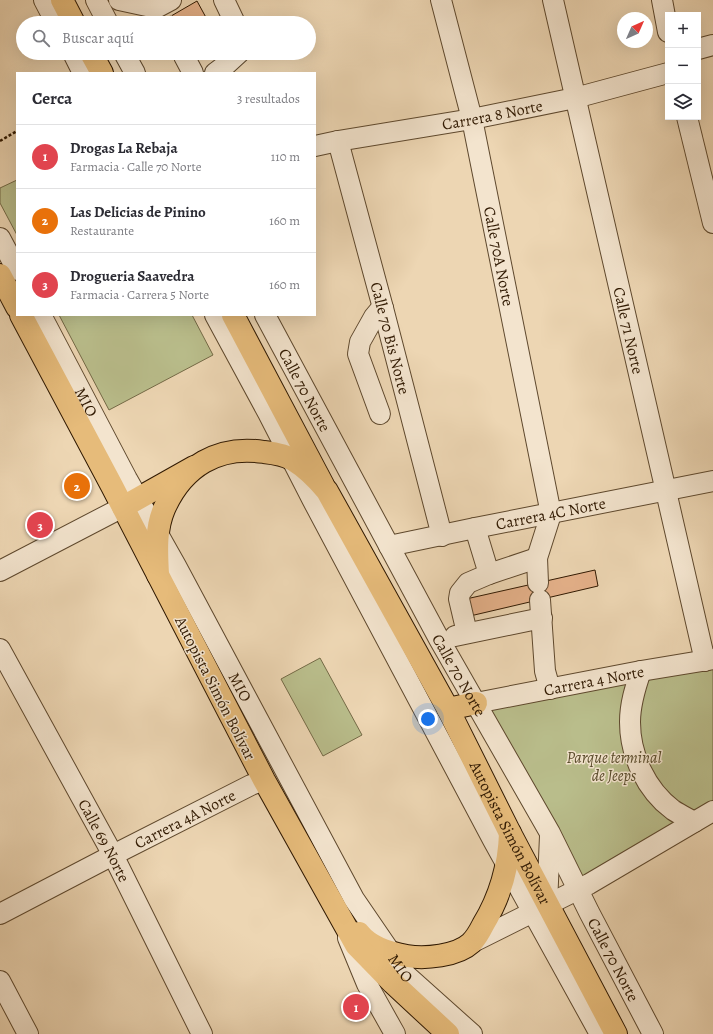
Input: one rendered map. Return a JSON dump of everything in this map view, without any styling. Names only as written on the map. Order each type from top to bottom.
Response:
[{"type":"main road","points":[[62,0],[70,16]]},
{"type":"main road","points":[[95,60],[101,72]]},
{"type":"main road","points":[[0,275],[16,305]]},
{"type":"main road","name":"Autopista Simón Bolívar","points":[[22,316],[131,503],[158,575],[264,780],[356,945],[393,983],[448,1034]]},
{"type":"main road","name":"Autopista Simón Bolívar","points":[[234,316],[327,491],[448,708],[510,833],[540,908],[612,1032]]},
{"type":"main road","points":[[131,503],[210,458],[221,454],[245,450],[268,452],[292,459],[310,473],[327,491]]},
{"type":"main road","points":[[158,575],[158,534],[164,510],[178,484],[200,463]]},
{"type":"main road","points":[[448,708],[476,703]]},
{"type":"main road","points":[[332,901],[364,940],[380,948],[414,957],[432,956],[459,950],[471,943],[480,932],[494,906],[507,865],[510,833]]},
{"type":"street","points":[[44,0],[52,16]]},
{"type":"street","points":[[96,0],[104,16]]},
{"type":"street","points":[[119,0],[164,9]]},
{"type":"street","points":[[224,0],[232,16]]},
{"type":"street","name":"Calle 70A Norte","points":[[441,0],[472,118],[551,514]]},
{"type":"street","name":"Calle 71 Norte","points":[[553,0],[666,491],[709,660]]},
{"type":"street","points":[[662,0],[665,16]]},
{"type":"street","points":[[701,48],[713,45]]},
{"type":"street","points":[[76,60],[82,72]]},
{"type":"street","points":[[128,60],[134,72]]},
{"type":"street","points":[[216,72],[231,60]]},
{"type":"street","name":"Carrera 8 Norte","points":[[316,146],[575,98],[665,74]]},
{"type":"street","points":[[688,120],[713,223]]},
{"type":"street","name":"Calle 70 Bis Norte","points":[[338,141],[442,536]]},
{"type":"street","points":[[0,238],[16,268]]},
{"type":"street","points":[[380,414],[358,354],[360,342],[374,316],[383,308]]},
{"type":"street","name":"MIO","points":[[41,316],[131,503],[158,534],[354,899],[392,952],[406,975],[472,1034]]},
{"type":"street","points":[[216,316],[507,865],[540,908]]},
{"type":"street","name":"Calle 70 Norte","points":[[266,316],[439,639],[550,833],[653,1034]]},
{"type":"street","name":"Carrera 4C Norte","points":[[389,546],[713,481]]},
{"type":"street","points":[[0,571],[131,503]]},
{"type":"street","points":[[550,689],[545,671],[537,558],[551,514]]},
{"type":"street","points":[[475,528],[489,574]]},
{"type":"street","points":[[467,634],[459,599],[460,593],[468,583],[489,574],[537,558]]},
{"type":"street","points":[[439,639],[467,634],[540,600]]},
{"type":"street","name":"Calle 69 Norte","points":[[0,649],[113,855],[202,1034]]},
{"type":"street","name":"Carrera 4 Norte","points":[[476,703],[641,671],[709,660]]},
{"type":"street","points":[[641,671],[633,697],[630,722],[632,747],[641,771],[654,792],[673,810],[694,822]]},
{"type":"street","name":"Carrera 4A Norte","points":[[0,914],[113,855],[251,785],[264,780]]},
{"type":"street","points":[[471,943],[589,884],[694,822],[712,813]]},
{"type":"street","points":[[540,908],[550,833]]},
{"type":"street","points":[[332,901],[367,984],[395,1034]]},
{"type":"street","points":[[0,981],[28,1034]]},
{"type":"path","points":[[0,140],[16,132]]},
{"type":"green space","points":[[16,180],[16,233],[0,203],[0,188]]},
{"type":"green space","points":[[60,316],[193,316],[213,355],[109,410]]},
{"type":"green space","points":[[320,658],[362,735],[323,756],[281,679]]},
{"type":"green space","name":"Parque terminal de Jeeps","points":[[713,659],[713,811],[578,889],[476,703]]},
{"type":"building","points":[[197,1],[205,16],[171,16]]},
{"type":"building","points":[[595,570],[598,586],[470,616],[466,599]]},
{"type":"place","name":"Las Delicias de Pinino","points":[[77,486]]},
{"type":"place","name":"Drogueria Saavedra","points":[[40,525]]},
{"type":"place","name":"Drogas La Rebaja","points":[[356,1007]]}]
